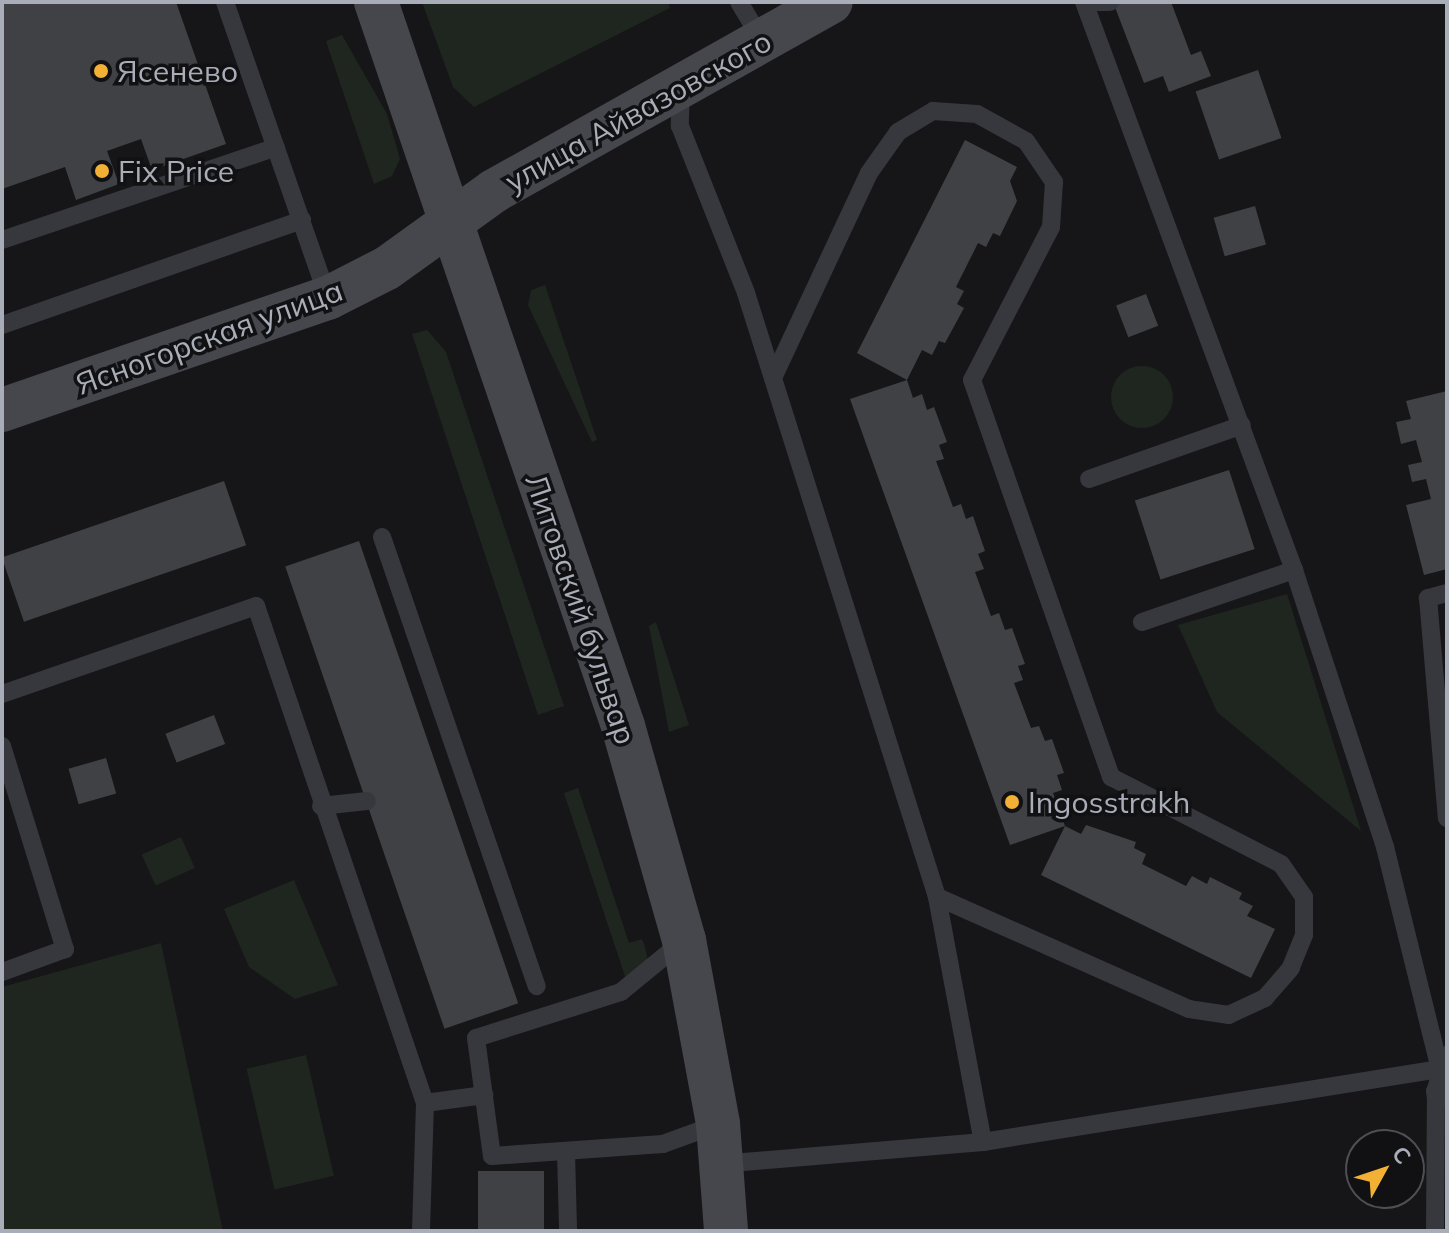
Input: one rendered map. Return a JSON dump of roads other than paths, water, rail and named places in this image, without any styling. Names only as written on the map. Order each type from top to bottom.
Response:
[{"type":"main road","name":"Литовский бульвар","points":[[376,2],[623,726],[684,940],[719,1144],[726,1231]]},
{"type":"main road","name":"улица Айвазовского","points":[[449,223],[681,86],[831,2]]},
{"type":"main road","name":"Ясногорская улица","points":[[2,410],[328,298],[449,223]]},
{"type":"lane","points":[[225,2],[328,298]]},
{"type":"lane","points":[[739,2],[763,42]]},
{"type":"lane","points":[[1084,2],[1294,570],[1385,847],[1444,1062],[1435,1231]]},
{"type":"lane","points":[[1091,2],[1110,2]]},
{"type":"lane","points":[[681,86],[680,126],[773,378],[937,897],[983,1142]]},
{"type":"lane","points":[[773,378],[869,173],[898,132],[933,111],[977,114],[1026,141],[1054,182],[1051,227],[972,380],[1111,777],[1281,864],[1304,897],[1304,935],[1291,968],[1265,998],[1229,1015],[1189,1009],[937,897]]},
{"type":"lane","points":[[2,240],[276,147]]},
{"type":"lane","points":[[2,325],[302,220]]},
{"type":"lane","points":[[1089,479],[1242,425]]},
{"type":"lane","points":[[382,537],[537,986]]},
{"type":"lane","points":[[1142,622],[1294,570]]},
{"type":"lane","points":[[1447,593],[1428,598],[1440,656],[1447,818]]},
{"type":"lane","points":[[2,694],[256,606],[321,806],[425,1103],[421,1231]]},
{"type":"lane","points":[[2,746],[65,949],[2,972]]},
{"type":"lane","points":[[321,806],[367,801]]},
{"type":"lane","points":[[684,940],[621,992],[476,1038],[492,1156],[663,1144],[983,1142],[1444,1062]]},
{"type":"lane","points":[[425,1103],[484,1095]]},
{"type":"lane","points":[[566,1152],[568,1231]]},
{"type":"place","name":"Ясенево","points":[[101,71]]},
{"type":"place","name":"Fix Price","points":[[102,171]]},
{"type":"place","name":"Ingosstrakh","points":[[1012,802]]}]
